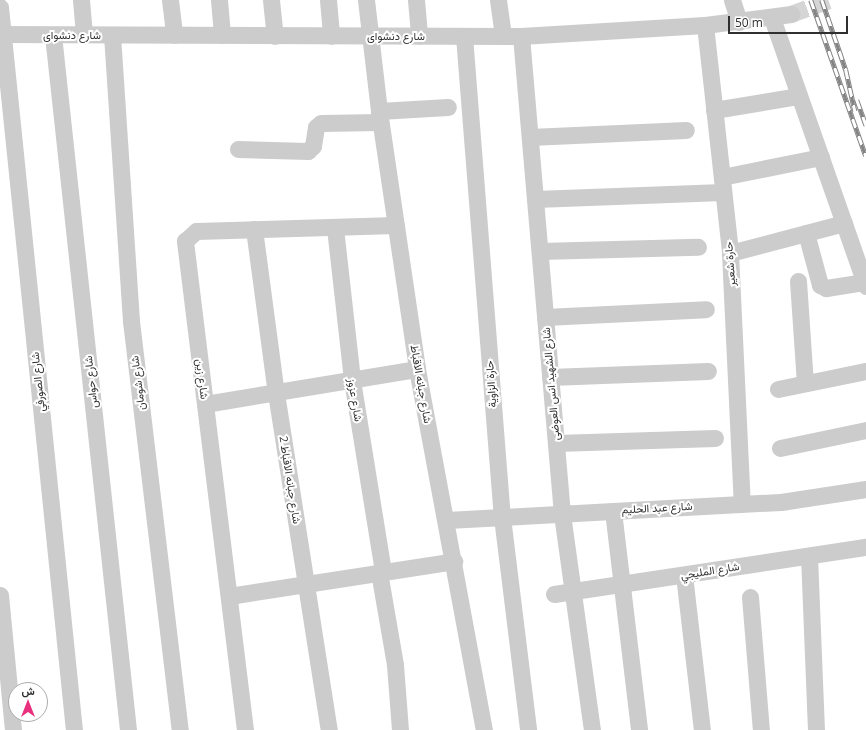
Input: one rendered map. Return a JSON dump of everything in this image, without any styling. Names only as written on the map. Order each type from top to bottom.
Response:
[{"type":"street","points":[[81,0],[84,35]]},
{"type":"street","points":[[170,0],[174,35]]},
{"type":"street","points":[[219,0],[222,35]]},
{"type":"street","points":[[271,0],[275,36]]},
{"type":"street","points":[[328,0],[331,36]]},
{"type":"street","name":"شارع جبانه الاقباط","points":[[366,0],[380,116],[417,369],[447,520],[484,730]]},
{"type":"street","points":[[416,0],[419,36]]},
{"type":"street","points":[[498,0],[503,36]]},
{"type":"street","points":[[732,0],[739,22]]},
{"type":"street","name":"شارع الصورفي","points":[[0,7],[1,34],[74,730]]},
{"type":"street","name":"شارع دنشواى","points":[[1,34],[521,36],[705,25],[772,18],[791,14]]},
{"type":"street","points":[[772,18],[865,284],[826,288],[820,286],[806,233]]},
{"type":"street","name":"حارة شعير","points":[[705,25],[730,253],[742,504]]},
{"type":"street","name":"شارع حواس","points":[[53,35],[128,730]]},
{"type":"street","name":"شارع شومان","points":[[112,35],[131,321],[180,730]]},
{"type":"street","name":"حارة الزاوية","points":[[464,36],[502,517],[528,730]]},
{"type":"street","name":"شارع الشهيد انس العوضى","points":[[521,36],[562,514],[592,730]]},
{"type":"street","points":[[714,110],[799,96]]},
{"type":"street","points":[[238,149],[308,150],[313,146],[316,127],[321,123],[448,107]]},
{"type":"street","points":[[530,137],[686,130]]},
{"type":"street","points":[[535,199],[722,185],[821,158]]},
{"type":"street","points":[[730,253],[844,222]]},
{"type":"street","name":"شارع زين","points":[[245,730],[185,241],[196,231],[396,225]]},
{"type":"street","name":"شارع عزوز","points":[[335,228],[352,380],[395,666],[400,730]]},
{"type":"street","name":"شارع جبانه الاقباط 2","points":[[254,229],[276,393],[328,730]]},
{"type":"street","points":[[540,252],[698,247]]},
{"type":"street","points":[[798,281],[805,383]]},
{"type":"street","points":[[545,317],[706,309]]},
{"type":"street","points":[[205,404],[417,369]]},
{"type":"street","points":[[550,377],[708,371]]},
{"type":"street","points":[[778,389],[866,371]]},
{"type":"street","points":[[780,448],[866,430]]},
{"type":"street","points":[[556,443],[715,438]]},
{"type":"street","name":"شارع عبد الحليم","points":[[447,520],[812,499],[866,489]]},
{"type":"street","points":[[613,511],[639,730]]},
{"type":"street","name":"شارع المليجي","points":[[554,594],[866,547]]},
{"type":"street","points":[[809,556],[816,730]]},
{"type":"street","points":[[229,596],[454,561]]},
{"type":"street","points":[[684,575],[702,730]]},
{"type":"street","points":[[0,595],[13,730]]},
{"type":"street","points":[[750,597],[761,730]]},
{"type":"tunnel","points":[[791,14],[829,0]]},
{"type":"railway","points":[[811,0],[866,156]]},
{"type":"railway","points":[[822,0],[846,70],[855,111]]},
{"type":"railway","points":[[857,100],[866,125]]}]
